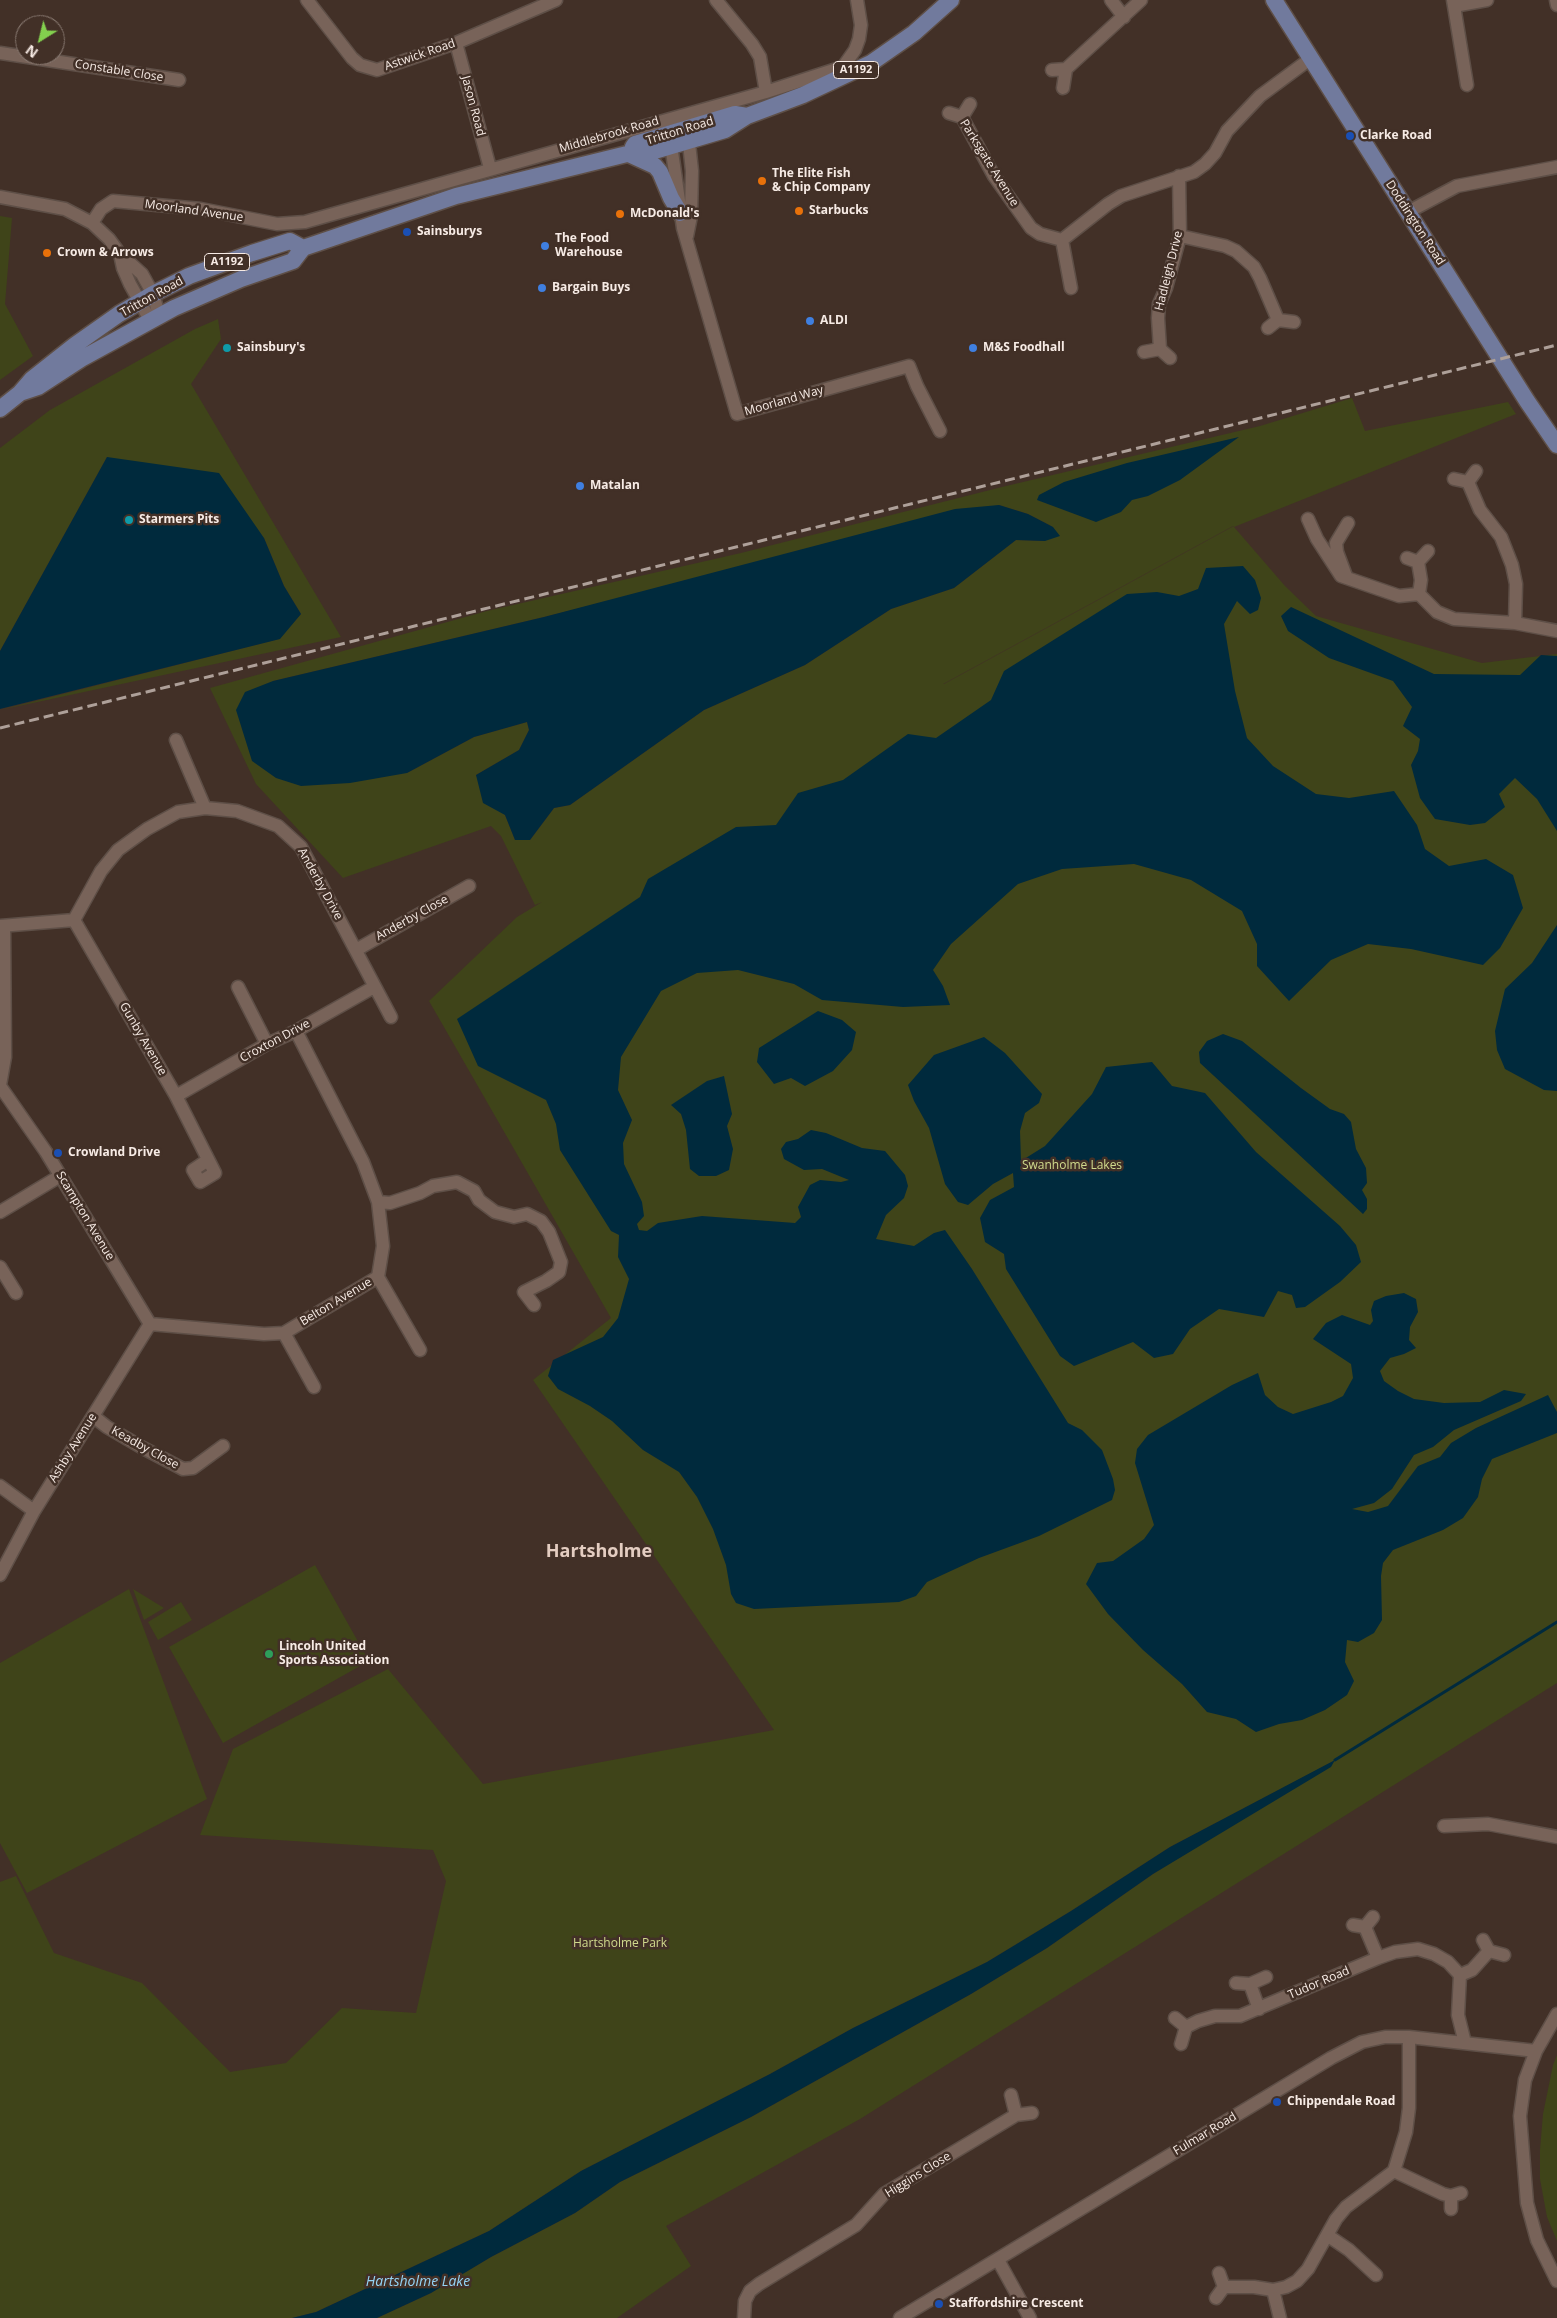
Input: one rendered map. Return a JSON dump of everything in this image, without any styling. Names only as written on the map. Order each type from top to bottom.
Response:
[{"type":"main road","name":"Tritton Road","points":[[20,393],[38,387],[81,359],[155,318],[224,285],[258,277],[293,261],[303,248],[456,196],[627,154],[651,152],[671,140],[689,135],[725,130],[747,116],[803,95],[871,63],[914,33],[952,0]]},
{"type":"main road","name":"Doddington Road","points":[[1274,0],[1557,445]]},
{"type":"main road","points":[[627,154],[658,169],[680,213]]},
{"type":"main road","name":"Tritton Road","points":[[0,409],[56,359],[138,302],[153,294],[190,276],[252,253],[290,242],[303,248]]},
{"type":"main road","points":[[190,276],[210,279],[237,269],[258,277]]},
{"type":"street","name":"Astwick Road","points":[[307,0],[352,58],[360,65],[377,70],[456,43],[538,3],[556,0]]},
{"type":"street","points":[[716,0],[752,44],[760,58],[766,92]]},
{"type":"street","name":"Middlebrook Road","points":[[305,222],[490,168],[766,92],[843,67],[860,39],[861,25],[857,0]]},
{"type":"street","points":[[1111,0],[1124,17]]},
{"type":"street","points":[[1052,70],[1066,69],[1141,0]]},
{"type":"street","points":[[1467,85],[1454,3],[1487,0]]},
{"type":"street","points":[[1556,0],[1557,5]]},
{"type":"street","name":"Jason Road","points":[[456,43],[490,168]]},
{"type":"street","name":"Constable Close","points":[[0,53],[179,80]]},
{"type":"street","points":[[1071,288],[1062,240],[1121,196],[1194,172],[1215,153],[1227,131],[1260,96],[1310,59]]},
{"type":"street","points":[[1063,88],[1066,69]]},
{"type":"street","points":[[962,117],[970,104]]},
{"type":"street","name":"Parksgate Avenue","points":[[949,113],[962,117],[994,176],[1032,228],[1040,234],[1062,240]]},
{"type":"street","name":"Moorland Way","points":[[687,238],[691,216],[689,135]]},
{"type":"street","name":"Moorland Way","points":[[671,140],[680,213],[737,414],[909,366],[940,431]]},
{"type":"street","points":[[1408,212],[1457,186],[1557,167]]},
{"type":"street","name":"Hadleigh Drive","points":[[1160,349],[1159,304],[1166,288],[1180,236],[1179,176]]},
{"type":"street","points":[[0,197],[65,209],[92,222],[109,239],[120,254],[142,274],[153,294],[155,318]]},
{"type":"street","name":"Moorland Avenue","points":[[92,222],[101,210],[113,201],[201,210],[277,224],[305,222]]},
{"type":"street","points":[[1180,236],[1225,246],[1246,259],[1260,278],[1273,324],[1294,322]]},
{"type":"street","points":[[120,254],[123,268],[138,302],[155,318]]},
{"type":"street","points":[[1144,352],[1160,349],[1170,358]]},
{"type":"street","points":[[1468,482],[1476,471]]},
{"type":"street","points":[[1454,479],[1468,482]]},
{"type":"street","points":[[1468,482],[1480,510],[1501,537],[1512,565],[1516,584],[1516,623]]},
{"type":"street","points":[[1308,519],[1334,567],[1341,576],[1399,596],[1419,594]]},
{"type":"street","points":[[1347,578],[1336,552],[1336,543],[1348,522]]},
{"type":"street","points":[[1419,594],[1421,580],[1413,560],[1428,551]]},
{"type":"street","points":[[1419,594],[1437,612],[1454,618],[1516,623],[1557,631]]},
{"type":"street","points":[[176,740],[205,808]]},
{"type":"street","name":"Anderby Drive","points":[[74,920],[100,871],[118,850],[147,829],[178,812],[205,808],[237,811],[278,826],[301,847],[391,1018]]},
{"type":"street","name":"Anderby Close","points":[[356,950],[469,886]]},
{"type":"street","points":[[2,926],[74,920]]},
{"type":"street","name":"Gunby Avenue","points":[[74,920],[176,1096],[208,1160]]},
{"type":"street","name":"Scampton Avenue","points":[[2,926],[5,1057],[0,1085],[60,1176],[150,1324]]},
{"type":"street","points":[[238,987],[267,1044]]},
{"type":"street","name":"Croxton Drive","points":[[176,1096],[267,1044],[296,1031],[374,987]]},
{"type":"street","name":"Belton Avenue","points":[[150,1324],[264,1334],[284,1333],[378,1277],[382,1246],[378,1202],[363,1162],[296,1031]]},
{"type":"street","points":[[0,1212],[60,1176]]},
{"type":"street","points":[[378,1202],[390,1203],[420,1193],[432,1186],[457,1182],[474,1191],[479,1200],[495,1212],[514,1217],[527,1214],[541,1221],[561,1262],[558,1272],[546,1281],[524,1292],[534,1305]]},
{"type":"street","points":[[0,1267],[16,1293]]},
{"type":"street","points":[[378,1277],[420,1350]]},
{"type":"street","name":"Ashby Avenue","points":[[0,1574],[34,1511],[150,1324]]},
{"type":"street","points":[[284,1333],[314,1387]]},
{"type":"street","name":"Keadby Close","points":[[92,1416],[143,1448],[183,1468],[193,1468],[223,1446]]},
{"type":"street","points":[[0,1486],[34,1511]]},
{"type":"street","points":[[1444,1826],[1488,1824],[1557,1837]]},
{"type":"street","points":[[1364,1923],[1378,1958]]},
{"type":"street","points":[[1465,2043],[1458,2015],[1460,1975],[1472,1970],[1486,1946],[1504,1955]]},
{"type":"street","name":"Tudor Road","points":[[1186,2027],[1215,2016],[1240,2016],[1395,1952],[1418,1949],[1441,1958],[1460,1975]]},
{"type":"street","points":[[1236,1983],[1250,1984],[1266,1977]]},
{"type":"street","points":[[1250,1984],[1259,2009]]},
{"type":"street","points":[[1557,2014],[1536,2051],[1525,2080],[1520,2116],[1527,2203],[1537,2240],[1557,2281]]},
{"type":"street","points":[[1175,2018],[1186,2027],[1181,2044]]},
{"type":"street","name":"Fulmar Road","points":[[900,2318],[1331,2058],[1362,2042],[1385,2036],[1409,2037],[1536,2051]]},
{"type":"street","points":[[1224,2287],[1254,2287],[1273,2290],[1296,2282],[1308,2269],[1336,2219],[1346,2207],[1394,2171],[1406,2132],[1409,2108],[1409,2037]]},
{"type":"street","points":[[1011,2095],[1016,2115]]},
{"type":"street","name":"Higgins Close","points":[[744,2318],[745,2301],[750,2291],[856,2226],[884,2194],[1016,2115],[1032,2113]]},
{"type":"street","points":[[1394,2171],[1454,2199]]},
{"type":"street","points":[[1328,2235],[1349,2250],[1379,2277]]},
{"type":"street","points":[[998,2260],[1030,2318]]},
{"type":"street","points":[[1219,2273],[1224,2287]]},
{"type":"street","points":[[1216,2298],[1224,2287]]},
{"type":"street","points":[[1273,2290],[1280,2318]]},
{"type":"green space","points":[[0,216],[12,218],[5,304],[33,356],[0,380]]},
{"type":"green space","points":[[218,319],[221,339],[191,384],[341,637],[0,710],[279,639],[301,614],[284,586],[264,538],[107,457],[0,651],[0,448],[50,410],[195,329]]},
{"type":"green space","name":"Swanholme Lakes","points":[[1352,398],[1365,431],[1508,402],[1516,414],[1234,527],[1285,586],[1316,616],[1482,663],[1557,654],[1557,1683],[860,2119],[666,2226],[691,2266],[617,2318],[377,2318],[431,2293],[491,2257],[575,2213],[620,2182],[751,2117],[971,1994],[1047,1948],[1153,1874],[1334,1761],[1170,1847],[1071,1911],[987,1962],[853,2028],[770,2074],[581,2171],[489,2231],[316,2312],[292,2318],[0,2318],[0,1882],[16,1876],[54,1953],[142,1983],[230,2072],[286,2063],[342,2008],[416,2013],[446,1881],[433,1850],[200,1835],[233,1749],[388,1669],[483,1784],[774,1730],[533,1380],[611,1318],[429,1001],[517,917],[542,902],[535,905],[501,836],[491,826],[343,878],[256,784],[210,688],[487,611],[741,553],[1002,487],[1260,426]],"holes":[[[999,505],[1028,514],[1053,527],[1045,541],[1016,540],[954,588],[891,609],[805,665],[704,710],[570,805],[554,808],[530,840],[515,840],[505,815],[476,775],[519,750],[529,730],[527,722],[474,737],[407,773],[273,681],[544,617]],[[1233,526],[944,684],[943,684]]]},
{"type":"green space","name":"Lincoln United Sports Association","points":[[315,1565],[369,1661],[223,1743],[169,1647]]},
{"type":"green space","points":[[129,1589],[207,1799],[27,1893],[0,1843],[0,1663]]},
{"type":"green space","points":[[133,1589],[164,1608],[144,1620]]},
{"type":"green space","points":[[181,1602],[192,1620],[158,1640],[148,1622]]},
{"type":"green space","points":[[1557,2055],[1557,2241],[1547,2217],[1540,2179],[1540,2150],[1543,2114],[1553,2065]]},
{"type":"water","points":[[1239,437],[1180,480],[1148,496],[1132,500],[1121,512],[1096,522],[1037,500],[1039,495],[1064,482],[1127,463]]},
{"type":"water","points":[[107,457],[219,473],[264,538],[284,586],[301,614],[280,639],[0,709],[0,651]]},
{"type":"water","points":[[999,505],[1028,514],[1053,527],[1060,536],[1045,541],[1016,540],[954,588],[891,609],[805,665],[704,710],[570,805],[554,808],[530,840],[515,840],[505,815],[483,803],[476,775],[519,750],[529,730],[527,722],[474,737],[407,773],[350,783],[301,786],[276,778],[252,761],[236,710],[245,692],[273,681],[544,617],[955,509]]},
{"type":"water","points":[[1243,566],[1255,580],[1261,598],[1258,610],[1250,614],[1237,601],[1224,624],[1235,691],[1247,738],[1273,766],[1316,794],[1349,798],[1394,791],[1417,825],[1425,849],[1449,866],[1486,859],[1513,875],[1523,908],[1500,948],[1483,965],[1411,949],[1368,944],[1331,960],[1289,1001],[1257,966],[1257,944],[1242,911],[1191,880],[1134,864],[1062,869],[1018,884],[951,944],[933,970],[943,986],[950,1005],[903,1007],[822,1000],[794,984],[738,970],[697,973],[661,991],[621,1057],[618,1090],[632,1120],[623,1143],[624,1164],[642,1202],[644,1216],[637,1224],[639,1230],[647,1231],[658,1223],[702,1216],[795,1223],[801,1217],[798,1207],[810,1185],[820,1180],[841,1182],[849,1180],[822,1169],[804,1170],[784,1159],[781,1149],[786,1142],[798,1139],[811,1130],[826,1133],[862,1148],[885,1151],[905,1175],[908,1186],[904,1198],[886,1215],[876,1239],[914,1246],[934,1233],[945,1230],[972,1269],[1068,1423],[1082,1430],[1102,1450],[1115,1490],[1112,1500],[1039,1536],[979,1558],[927,1582],[916,1596],[899,1602],[754,1609],[736,1603],[731,1594],[726,1565],[713,1529],[697,1497],[679,1472],[643,1450],[612,1421],[590,1406],[558,1389],[548,1376],[553,1360],[603,1337],[618,1318],[629,1279],[618,1257],[619,1235],[611,1231],[560,1150],[556,1124],[546,1100],[478,1066],[457,1019],[640,897],[648,879],[736,827],[776,825],[798,793],[843,780],[908,734],[936,738],[991,700],[1004,671],[1127,594],[1157,592],[1179,596],[1198,589],[1206,568]]},
{"type":"water","points":[[1291,607],[1434,674],[1520,675],[1541,655],[1557,656],[1557,831],[1537,799],[1515,778],[1499,794],[1505,807],[1485,823],[1470,825],[1435,819],[1420,798],[1411,765],[1418,751],[1420,739],[1403,726],[1412,707],[1393,681],[1329,658],[1288,631],[1281,616]]},
{"type":"water","points":[[1557,925],[1557,1091],[1544,1090],[1505,1069],[1497,1050],[1495,1031],[1505,989],[1532,963]]},
{"type":"water","points":[[818,1011],[842,1020],[856,1032],[852,1050],[833,1071],[805,1086],[791,1078],[774,1084],[757,1062],[759,1048]]},
{"type":"water","points":[[1223,1034],[1242,1041],[1301,1088],[1330,1109],[1344,1114],[1351,1122],[1356,1149],[1366,1168],[1367,1183],[1362,1190],[1367,1199],[1367,1209],[1363,1214],[1200,1063],[1199,1052],[1207,1041]]},
{"type":"water","points":[[984,1037],[1005,1053],[1042,1094],[1039,1103],[1025,1113],[1020,1131],[1021,1161],[1045,1146],[1092,1094],[1106,1067],[1152,1062],[1172,1086],[1205,1093],[1256,1152],[1340,1226],[1356,1245],[1361,1262],[1340,1282],[1305,1307],[1296,1308],[1292,1295],[1278,1291],[1264,1317],[1219,1309],[1190,1329],[1173,1354],[1154,1358],[1133,1342],[1074,1366],[1060,1356],[1006,1269],[1004,1254],[985,1242],[980,1218],[990,1200],[1014,1187],[1013,1173],[993,1184],[968,1205],[958,1202],[945,1184],[929,1128],[914,1101],[908,1085],[934,1055]]},
{"type":"water","points":[[724,1076],[732,1114],[727,1126],[733,1149],[729,1170],[716,1176],[699,1176],[690,1169],[686,1130],[681,1114],[671,1105],[707,1081]]},
{"type":"water","points":[[1404,1293],[1416,1299],[1418,1312],[1410,1327],[1409,1340],[1416,1348],[1390,1358],[1380,1371],[1384,1381],[1414,1399],[1444,1403],[1480,1402],[1504,1390],[1526,1394],[1521,1401],[1454,1430],[1433,1447],[1414,1455],[1392,1489],[1374,1503],[1352,1509],[1368,1512],[1388,1506],[1418,1466],[1440,1457],[1451,1443],[1476,1428],[1548,1395],[1557,1412],[1557,1433],[1492,1459],[1482,1479],[1478,1497],[1463,1518],[1443,1530],[1393,1550],[1383,1563],[1381,1576],[1382,1620],[1374,1633],[1358,1642],[1347,1640],[1345,1662],[1354,1681],[1347,1695],[1325,1710],[1302,1720],[1279,1724],[1256,1732],[1236,1719],[1207,1712],[1182,1684],[1143,1650],[1108,1614],[1086,1584],[1097,1563],[1113,1561],[1144,1539],[1154,1525],[1135,1463],[1137,1449],[1148,1435],[1232,1385],[1258,1373],[1265,1395],[1278,1407],[1293,1414],[1331,1402],[1343,1396],[1353,1378],[1351,1364],[1313,1339],[1326,1323],[1342,1315],[1370,1325],[1373,1321],[1371,1310],[1374,1301],[1386,1296]]},
{"type":"water","name":"Hartsholme Lake","points":[[1335,1760],[1331,1767],[1153,1874],[1047,1948],[971,1994],[751,2117],[620,2182],[575,2213],[491,2257],[431,2293],[377,2318],[292,2318],[316,2312],[489,2231],[581,2171],[770,2074],[853,2028],[987,1962],[1071,1911],[1170,1847]]},
{"type":"waterway","points":[[1335,1760],[1557,1622]]},
{"type":"railway","points":[[0,728],[1557,345]]},
{"type":"place","name":"Clarke Road","points":[[1350,136]]},
{"type":"place","name":"The Elite Fish & Chip Company","points":[[762,181]]},
{"type":"place","name":"Starbucks","points":[[799,211]]},
{"type":"place","name":"McDonald's","points":[[620,214]]},
{"type":"place","name":"Sainsburys","points":[[407,232]]},
{"type":"place","name":"The Food Warehouse","points":[[545,246]]},
{"type":"place","name":"Crown & Arrows","points":[[47,253]]},
{"type":"place","name":"Bargain Buys","points":[[542,288]]},
{"type":"place","name":"ALDI","points":[[810,321]]},
{"type":"place","name":"Sainsbury's","points":[[227,348]]},
{"type":"place","name":"M&S Foodhall","points":[[973,348]]},
{"type":"place","name":"Matalan","points":[[580,486]]},
{"type":"place","name":"Starmers Pits","points":[[129,520]]},
{"type":"place","name":"Crowland Drive","points":[[58,1153]]},
{"type":"place","name":"Lincoln United Sports Association","points":[[269,1654]]},
{"type":"place","name":"Chippendale Road","points":[[1277,2102]]},
{"type":"place","name":"Staffordshire Crescent","points":[[939,2304]]},
{"type":"district","name":"Hartsholme","points":[[599,1552]]},
{"type":"park label","name":"Hartsholme Park","points":[[620,1944]]}]
